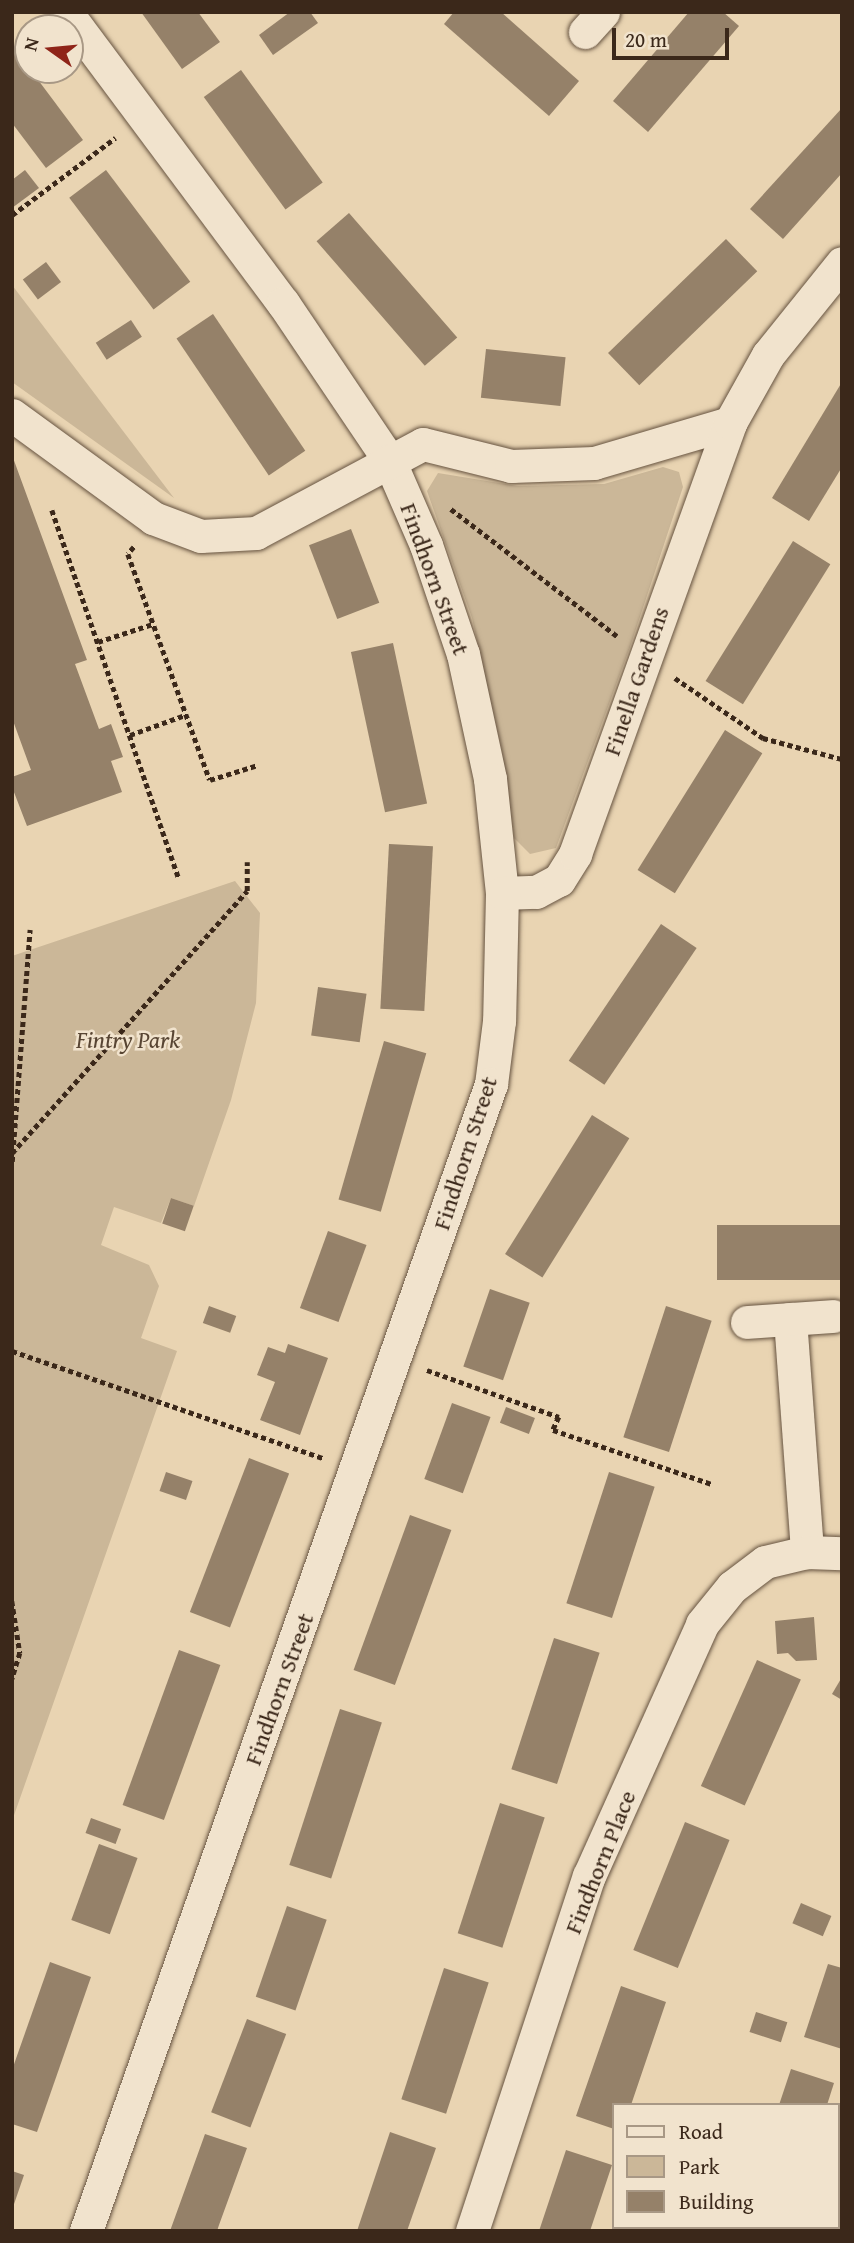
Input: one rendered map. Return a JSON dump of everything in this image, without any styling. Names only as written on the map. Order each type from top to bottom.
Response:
[{"type":"street","name":"Findhorn Street","points":[[66,12],[283,303],[390,460],[426,545],[463,654],[490,779],[502,893],[499,1021],[491,1084],[86,2231]]},
{"type":"street","name":"Finella Gardens","points":[[502,893],[536,892],[559,880],[575,854],[730,423],[768,355],[842,263]]},
{"type":"street","points":[[12,415],[153,518],[201,536],[256,533],[423,444],[511,466],[594,463],[730,423]]},
{"type":"street","points":[[747,1322],[833,1316]]},
{"type":"street","points":[[790,1319],[807,1552]]},
{"type":"street","name":"Findhorn Place","points":[[472,2231],[589,1876],[702,1624],[732,1587],[765,1562],[807,1552],[842,1553]]},
{"type":"path","points":[[12,215],[143,117]]},
{"type":"path","points":[[449,507],[644,657],[763,738],[842,759]]},
{"type":"path","points":[[52,510],[179,879]]},
{"type":"path","points":[[153,518],[128,554],[210,780],[258,765]]},
{"type":"path","points":[[98,642],[153,624]]},
{"type":"path","points":[[130,735],[185,715]]},
{"type":"path","points":[[13,1153],[247,891],[247,862]]},
{"type":"path","points":[[12,1162],[30,930]]},
{"type":"path","points":[[12,1352],[356,1470]]},
{"type":"path","points":[[396,1359],[559,1417],[553,1430],[712,1484]]},
{"type":"path","points":[[12,1601],[20,1653],[12,1679]]},
{"type":"green space","points":[[12,285],[174,498],[12,382]]},
{"type":"green space","points":[[663,467],[679,472],[683,487],[630,647],[556,848],[530,854],[514,838],[502,752],[472,618],[427,491],[438,473],[518,486],[604,484]]},
{"type":"green space","name":"Fintry Park","points":[[235,881],[260,913],[256,1003],[231,1100],[194,1206],[171,1198],[161,1223],[114,1207],[101,1245],[149,1265],[159,1286],[141,1338],[177,1351],[12,1821],[12,956]]},
{"type":"building","points":[[141,12],[198,12],[220,42],[182,69]]},
{"type":"building","points":[[290,12],[310,12],[318,23],[273,55],[259,35]]},
{"type":"building","points":[[454,12],[501,12],[579,81],[549,116],[444,24]]},
{"type":"building","points":[[689,12],[723,12],[739,26],[648,132],[613,101]]},
{"type":"building","points":[[12,45],[14,84],[41,84],[83,140],[46,168],[12,123]]},
{"type":"building","points":[[241,70],[323,182],[285,209],[204,97]]},
{"type":"building","points":[[842,108],[842,173],[783,239],[750,209]]},
{"type":"building","points":[[25,170],[39,188],[12,208],[12,180]]},
{"type":"building","points":[[106,170],[190,282],[154,309],[69,198]]},
{"type":"building","points":[[349,213],[457,338],[425,366],[317,241]]},
{"type":"building","points":[[726,239],[757,271],[639,385],[608,353]]},
{"type":"building","points":[[46,262],[61,282],[38,299],[23,279]]},
{"type":"building","points":[[213,314],[305,451],[269,475],[177,339]]},
{"type":"building","points":[[131,320],[142,337],[107,360],[96,343]]},
{"type":"building","points":[[486,349],[566,357],[560,406],[481,398]]},
{"type":"building","points":[[842,382],[842,467],[809,521],[772,498]]},
{"type":"building","points":[[12,455],[87,660],[75,664],[99,729],[111,724],[123,757],[111,761],[122,792],[27,826],[12,787],[12,777],[31,770],[12,718]]},
{"type":"building","points":[[351,529],[379,603],[337,619],[309,545]]},
{"type":"building","points":[[793,541],[830,564],[743,704],[706,681]]},
{"type":"building","points":[[393,643],[427,803],[385,812],[351,652]]},
{"type":"building","points":[[725,730],[762,753],[675,893],[638,870]]},
{"type":"building","points":[[389,844],[433,846],[424,1011],[380,1009]]},
{"type":"building","points":[[661,924],[697,948],[604,1085],[569,1061]]},
{"type":"building","points":[[318,987],[367,994],[360,1042],[311,1036]]},
{"type":"building","points":[[384,1041],[426,1053],[381,1212],[339,1200]]},
{"type":"building","points":[[592,1115],[629,1138],[542,1277],[505,1254]]},
{"type":"building","points":[[171,1198],[194,1206],[185,1231],[162,1224]]},
{"type":"building","points":[[717,1225],[842,1225],[842,1280],[717,1280]]},
{"type":"building","points":[[328,1231],[367,1245],[338,1322],[300,1308]]},
{"type":"building","points":[[490,1289],[530,1303],[503,1380],[463,1367]]},
{"type":"building","points":[[209,1306],[236,1316],[230,1333],[203,1323]]},
{"type":"building","points":[[666,1306],[712,1321],[669,1452],[623,1437]]},
{"type":"building","points":[[288,1344],[328,1358],[300,1435],[260,1420],[275,1382],[257,1375],[268,1347],[285,1353]]},
{"type":"building","points":[[452,1403],[491,1417],[463,1493],[424,1479]]},
{"type":"building","points":[[506,1407],[535,1418],[529,1434],[500,1423]]},
{"type":"building","points":[[249,1458],[289,1473],[230,1627],[190,1612]]},
{"type":"building","points":[[166,1472],[192,1481],[186,1500],[159,1491]]},
{"type":"building","points":[[609,1472],[655,1487],[612,1618],[566,1603]]},
{"type":"building","points":[[410,1515],[451,1530],[395,1685],[354,1670]]},
{"type":"building","points":[[814,1617],[817,1660],[796,1661],[788,1653],[777,1654],[775,1621]]},
{"type":"building","points":[[554,1638],[600,1653],[557,1784],[511,1769]]},
{"type":"building","points":[[179,1650],[220,1665],[164,1820],[123,1805]]},
{"type":"building","points":[[757,1660],[801,1680],[745,1806],[701,1786]]},
{"type":"building","points":[[842,1677],[842,1700],[832,1694]]},
{"type":"building","points":[[340,1709],[382,1723],[331,1879],[289,1865]]},
{"type":"building","points":[[500,1803],[545,1818],[502,1948],[458,1933]]},
{"type":"building","points":[[91,1818],[121,1829],[116,1844],[86,1833]]},
{"type":"building","points":[[685,1822],[730,1840],[678,1968],[633,1950]]},
{"type":"building","points":[[99,1844],[138,1858],[110,1934],[71,1920]]},
{"type":"building","points":[[801,1903],[831,1916],[823,1936],[792,1923]]},
{"type":"building","points":[[287,1906],[327,1920],[295,2010],[256,1997]]},
{"type":"building","points":[[50,1962],[91,1977],[37,2132],[12,2124],[12,2070]]},
{"type":"building","points":[[828,1964],[842,1968],[842,2049],[804,2037]]},
{"type":"building","points":[[444,1968],[489,1983],[446,2114],[401,2099]]},
{"type":"building","points":[[621,1986],[666,2002],[632,2103],[612,2103],[612,2128],[576,2116]]},
{"type":"building","points":[[756,2012],[787,2022],[781,2042],[750,2032]]},
{"type":"building","points":[[247,2019],[286,2034],[250,2127],[211,2112]]},
{"type":"building","points":[[791,2069],[834,2083],[828,2103],[780,2103]]},
{"type":"building","points":[[390,2132],[436,2148],[407,2231],[357,2231]]},
{"type":"building","points":[[205,2134],[247,2148],[217,2231],[170,2231]]},
{"type":"building","points":[[566,2150],[612,2165],[590,2231],[539,2231]]},
{"type":"building","points":[[12,2171],[24,2175],[13,2207],[12,2207]]},
{"type":"building","points":[[704,2229],[744,2229],[703,2231]]}]
